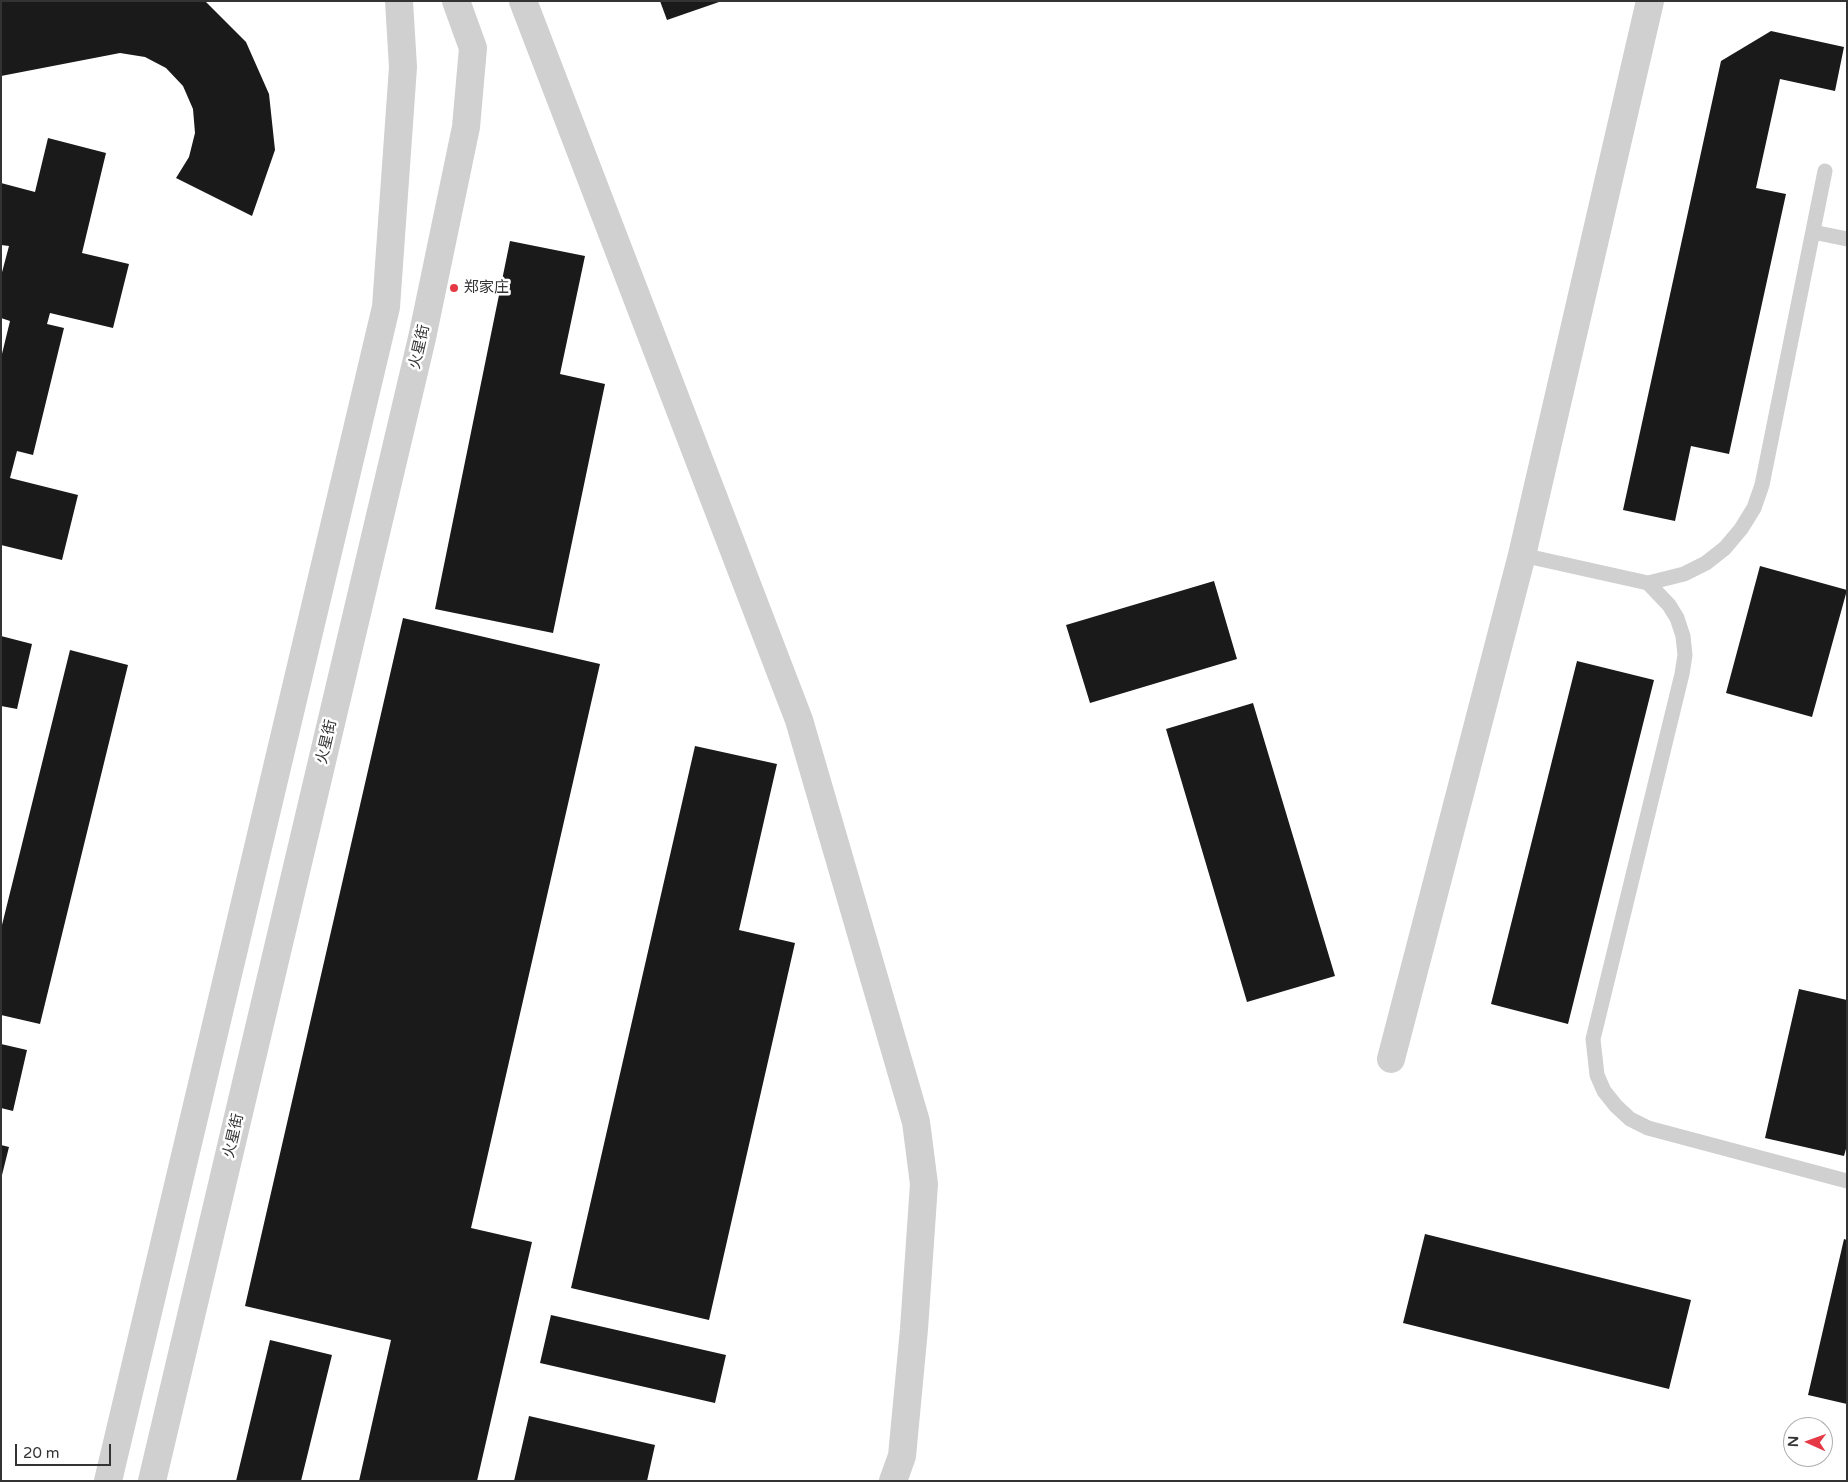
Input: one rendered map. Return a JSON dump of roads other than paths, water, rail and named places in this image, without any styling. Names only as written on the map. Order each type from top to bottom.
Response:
[{"type":"street","points":[[108,1481],[386,308],[402,67],[400,1]]},
{"type":"street","name":"火星街","points":[[152,1481],[422,338],[466,127],[474,48],[456,1]]},
{"type":"street","points":[[523,1],[799,720],[916,1122],[924,1184],[923,1203],[902,1456],[893,1481]]},
{"type":"street","points":[[1391,1059],[1522,556],[1650,1]]},
{"type":"lane","points":[[1522,556],[1648,583],[1684,574],[1706,563],[1730,542],[1754,508],[1762,485],[1825,171]]},
{"type":"lane","points":[[1813,232],[1847,239]]},
{"type":"lane","points":[[1648,583],[1660,593],[1677,618],[1683,636],[1685,655],[1593,1039],[1597,1075],[1604,1091],[1616,1106],[1630,1119],[1648,1128],[1847,1181]]},
{"type":"place","name":"郑家庄","points":[[454,288]]}]
